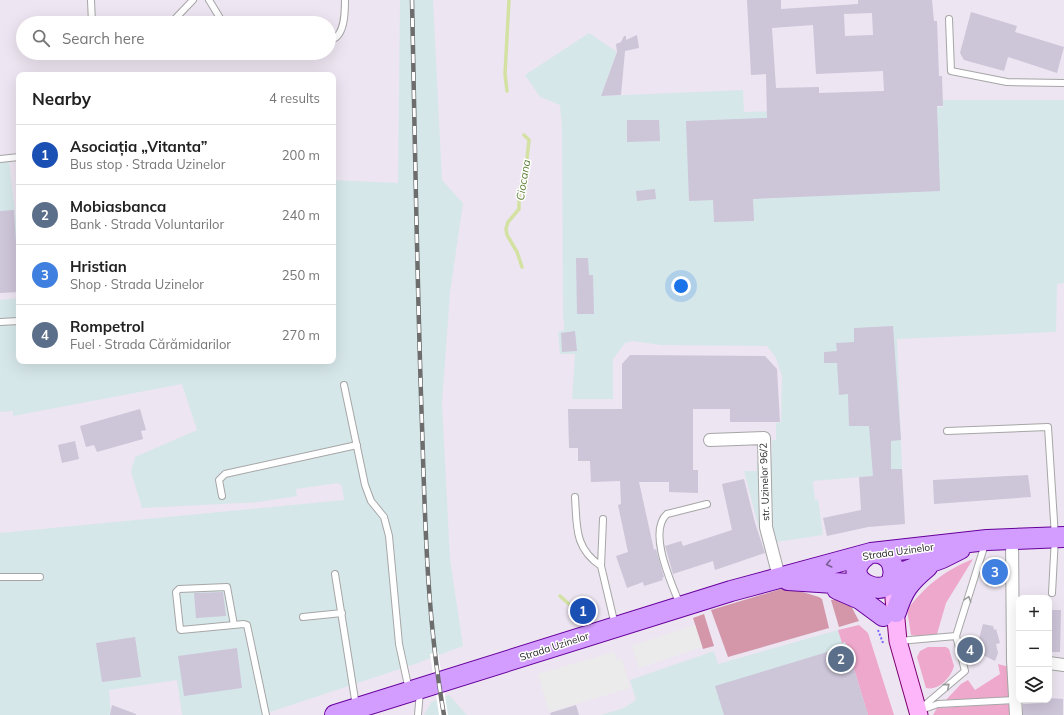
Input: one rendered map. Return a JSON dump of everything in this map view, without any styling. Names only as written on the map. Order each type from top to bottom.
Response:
[{"type":"main road","name":"Strada Uzinelor","points":[[334,715],[615,626],[776,578],[873,554],[982,540],[1060,537]]},
{"type":"main road","name":"Strada Uzinelor","points":[[891,578],[982,540]]},
{"type":"main road","points":[[886,619],[891,578],[891,561],[888,557],[873,554],[860,562],[858,572],[862,582],[868,587],[886,619],[892,645],[918,713]]},
{"type":"main road","points":[[886,619],[909,583],[942,558]]},
{"type":"main road","name":"Strada Uzinelor","points":[[776,578],[868,587]]},
{"type":"main road","points":[[868,587],[882,587],[891,578]]},
{"type":"main road","points":[[822,583],[860,599],[886,619]]},
{"type":"street","name":"str. Uzinelor 96/2","points":[[710,440],[764,438],[766,527],[776,578]]},
{"type":"street","points":[[1012,538],[1016,660],[1016,715]]},
{"type":"street","points":[[1052,663],[1064,665]]},
{"type":"lane","points":[[91,0],[92,16]]},
{"type":"lane","points":[[178,16],[194,0]]},
{"type":"lane","points":[[209,0],[219,16]]},
{"type":"lane","points":[[336,38],[340,34],[345,0]]},
{"type":"lane","points":[[949,19],[951,71],[1007,82],[1064,83]]},
{"type":"lane","points":[[0,159],[16,157]]},
{"type":"lane","points":[[0,322],[16,321]]},
{"type":"lane","points":[[344,385],[368,495],[384,517],[389,536],[399,644],[415,690],[418,715]]},
{"type":"lane","points":[[947,432],[1048,428],[1060,537],[1052,593]]},
{"type":"lane","points":[[222,496],[219,480],[226,474],[357,445]]},
{"type":"lane","points":[[575,497],[579,542],[587,555],[601,566]]},
{"type":"lane","points":[[680,607],[661,550],[661,522],[667,514],[707,504]]},
{"type":"lane","points":[[603,519],[601,566],[615,626]]},
{"type":"lane","points":[[918,713],[966,671],[956,636],[982,540]]},
{"type":"lane","points":[[335,574],[357,708]]},
{"type":"lane","points":[[0,577],[40,577]]},
{"type":"lane","points":[[234,625],[227,587],[177,590],[180,629],[247,625],[266,715]]},
{"type":"lane","points":[[303,617],[342,613]]},
{"type":"lane","points":[[892,645],[956,636]]},
{"type":"lane","points":[[918,713],[938,704],[1015,700]]},
{"type":"path","points":[[886,619],[892,645]]},
{"type":"shaded area","points":[[400,0],[433,0],[442,180],[463,203],[450,293],[442,403],[450,559],[463,646],[415,664],[261,715],[182,715],[177,680],[109,690],[111,715],[0,715],[0,533],[344,500],[342,486],[338,483],[296,489],[297,496],[259,502],[142,508],[131,472],[135,457],[197,430],[182,384],[13,416],[13,411],[0,412],[0,300],[16,298],[16,364],[336,364],[336,180],[398,183]]},
{"type":"shaded area","points":[[589,33],[617,52],[601,96],[743,90],[744,112],[943,107],[943,100],[1064,100],[1064,283],[1057,284],[1056,332],[897,339],[902,469],[873,471],[873,476],[813,481],[815,500],[818,499],[823,535],[763,544],[744,471],[757,471],[757,460],[772,459],[772,440],[776,440],[776,423],[781,422],[782,376],[776,358],[767,346],[661,345],[632,341],[625,343],[613,359],[613,399],[572,399],[575,354],[560,354],[558,332],[564,330],[562,128],[560,105],[540,97],[525,75]]},
{"type":"shaded area","points":[[9,161],[16,222],[16,248],[0,250],[0,162]]},
{"type":"shaded area","points":[[973,559],[946,603],[937,634],[919,637],[911,635],[907,610],[914,601],[921,593],[944,574]]},
{"type":"shaded area","points":[[781,589],[796,590],[822,599],[829,628],[728,657],[711,610]]},
{"type":"shaded area","points":[[838,599],[850,604],[859,621],[839,627],[831,600]]},
{"type":"shaded area","points":[[704,614],[714,646],[703,649],[693,618]]},
{"type":"shaded area","points":[[695,625],[702,647],[639,668],[632,646]]},
{"type":"shaded area","points":[[859,625],[868,633],[894,715],[868,715],[847,646],[845,642],[842,643],[838,630]]},
{"type":"shaded area","points":[[838,630],[842,643],[845,642],[866,715],[601,715],[624,708],[636,700],[630,680],[714,651],[718,664]]},
{"type":"shaded area","points":[[928,647],[946,647],[949,649],[954,666],[947,679],[935,688],[926,688],[917,657],[920,651]]},
{"type":"shaded area","points":[[614,652],[617,660],[622,659],[630,688],[549,712],[538,674]]},
{"type":"shaded area","points":[[998,664],[1009,667],[1011,697],[946,700],[961,684],[968,680],[975,690],[1000,674]]},
{"type":"shaded area","points":[[449,695],[467,715],[424,715],[431,702]]},
{"type":"shaded area","points":[[1010,705],[1013,715],[933,715],[937,708]]},
{"type":"pier","points":[[438,652],[448,715],[439,715],[430,654]]},
{"type":"building","points":[[747,0],[781,0],[781,9],[858,4],[858,0],[932,0],[934,21],[937,21],[939,76],[942,76],[943,106],[937,106],[940,191],[753,199],[754,221],[714,222],[713,200],[689,201],[686,121],[767,118],[766,74],[751,75]],"holes":[[[872,13],[873,35],[845,36],[844,14]],[[813,25],[816,74],[883,71],[884,91],[819,93],[819,87],[776,88],[772,28]]]},
{"type":"building","points":[[971,12],[1017,26],[1015,32],[1064,47],[1057,73],[1008,57],[1004,71],[964,60],[960,53]]},
{"type":"building","points":[[637,35],[639,48],[625,51],[621,95],[601,96],[617,52],[616,44],[621,42],[624,36],[626,36],[626,40]]},
{"type":"building","points":[[627,120],[659,120],[660,141],[627,142]]},
{"type":"building","points":[[655,189],[656,199],[637,201],[636,191]]},
{"type":"building","points":[[14,210],[16,243],[16,292],[0,293],[0,211]]},
{"type":"building","points":[[576,258],[588,258],[589,275],[593,275],[594,314],[577,314]]},
{"type":"building","points":[[893,326],[901,440],[891,441],[891,469],[902,469],[905,524],[868,527],[827,536],[823,518],[861,510],[859,477],[873,476],[869,426],[849,426],[848,394],[839,395],[837,363],[824,363],[824,352],[837,351],[836,343],[854,342],[854,328]]},
{"type":"building","points":[[575,331],[577,351],[562,352],[561,333]]},
{"type":"building","points":[[630,355],[765,356],[777,369],[780,422],[730,422],[730,409],[693,409],[693,470],[698,470],[698,493],[669,492],[669,482],[639,482],[654,550],[656,549],[664,577],[662,578],[663,580],[644,586],[643,582],[627,588],[616,556],[628,552],[618,505],[621,504],[620,481],[591,482],[590,461],[578,461],[578,448],[569,448],[568,409],[622,409],[622,364]]},
{"type":"building","points":[[140,409],[146,430],[141,431],[143,439],[97,452],[94,445],[86,447],[80,426]]},
{"type":"building","points":[[75,441],[79,459],[62,463],[58,445]]},
{"type":"building","points":[[1028,475],[1031,497],[934,504],[933,480]]},
{"type":"building","points":[[744,479],[755,523],[765,553],[715,570],[713,561],[673,574],[665,546],[681,541],[683,546],[732,530],[722,484]]},
{"type":"building","points":[[994,571],[996,584],[986,586],[984,573]]},
{"type":"building","points":[[223,592],[226,616],[196,618],[194,593]]},
{"type":"building","points":[[1052,610],[1061,610],[1060,652],[1052,652]]},
{"type":"building","points":[[983,624],[993,626],[994,630],[996,629],[1000,643],[996,644],[998,653],[995,661],[983,655],[967,659],[963,646],[978,643]]},
{"type":"building","points":[[135,637],[141,677],[102,682],[96,643]]},
{"type":"building","points":[[847,646],[868,715],[724,715],[715,686]]},
{"type":"building","points":[[237,648],[242,688],[184,696],[178,656]]},
{"type":"building","points":[[1052,698],[1063,699],[1063,715],[1023,715],[1023,704],[1052,703]]},
{"type":"building","points":[[112,705],[136,714],[136,715],[110,715]]},
{"type":"building","points":[[576,705],[579,715],[551,715],[550,713]]},
{"type":"waterway","name":"Ciocana","points":[[507,91],[505,74],[509,0]]},
{"type":"waterway","name":"Ciocana","points":[[522,267],[517,252],[507,235],[506,229],[508,222],[519,209],[519,193],[526,168],[529,140],[524,135]]},
{"type":"waterway","name":"Ciocana","points":[[560,596],[579,613]]},
{"type":"railway","points":[[412,0],[419,319],[426,534],[430,607],[438,679],[444,715]]},
{"type":"place","name":"Hristian","points":[[995,572]]},
{"type":"place","name":"Asociația „Vitanta”","points":[[583,611]]},
{"type":"place","name":"Rompetrol","points":[[970,650]]},
{"type":"place","name":"Mobiasbanca","points":[[841,659]]}]
